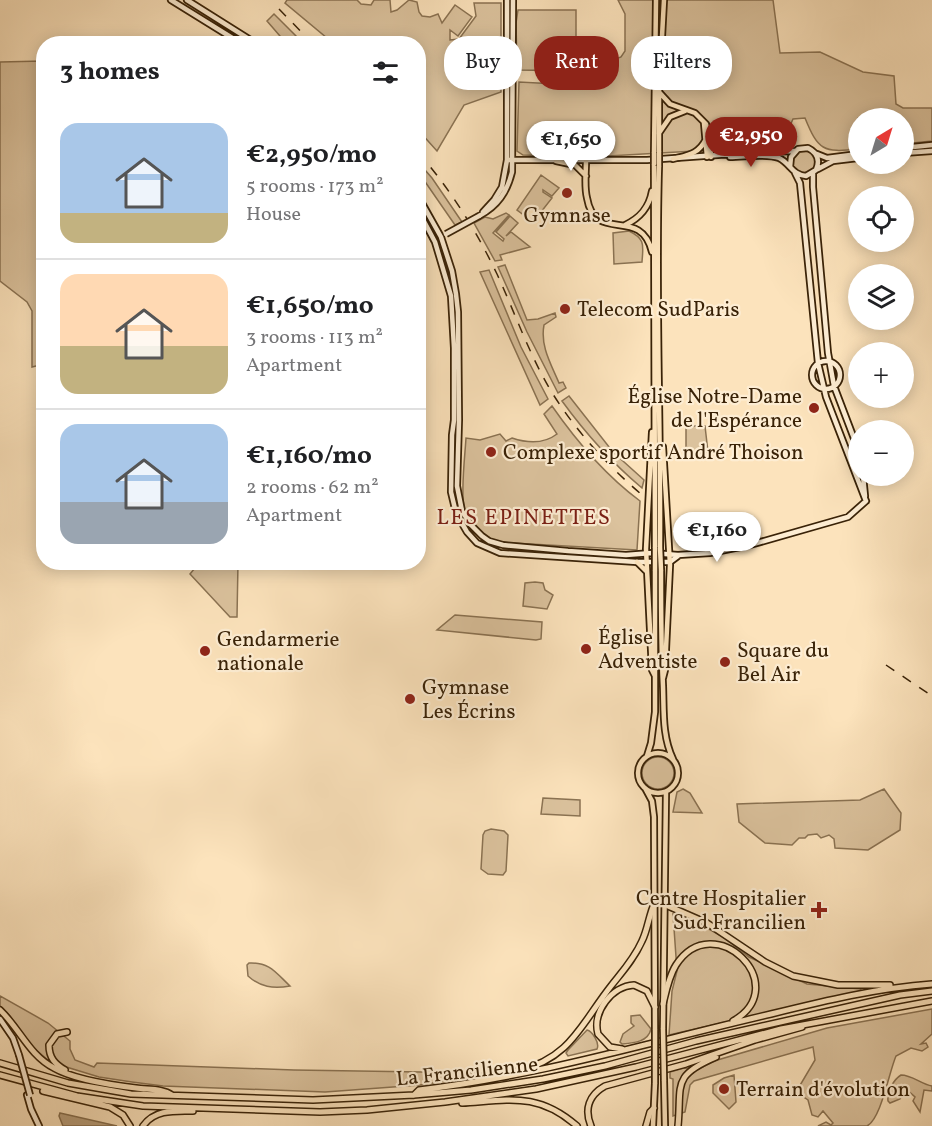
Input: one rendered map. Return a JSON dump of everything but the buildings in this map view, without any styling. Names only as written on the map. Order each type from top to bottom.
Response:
[{"type":"highway","points":[[665,901],[668,906],[707,923],[765,962],[793,976],[838,985],[903,983],[909,985]]},
{"type":"highway","points":[[508,1076],[547,1060],[577,1035],[611,986],[630,964],[646,933],[655,902]]},
{"type":"highway","points":[[663,1004],[674,968],[682,957],[692,949],[706,944],[724,946],[747,962],[753,972],[756,986],[747,1011],[726,1024]]},
{"type":"highway","points":[[414,1095],[419,1090],[508,1076],[633,1049],[829,1000],[909,985],[932,984]]},
{"type":"highway","points":[[633,1049],[614,1049],[603,1042],[597,1029],[597,1018],[601,1009],[613,994],[630,985],[644,988],[650,994],[655,1007]]},
{"type":"highway","name":"La Francilienne","points":[[0,1063],[91,1088],[131,1094],[313,1100],[414,1095],[471,1090],[543,1079],[605,1066],[708,1038],[900,995],[932,991]]},
{"type":"highway","name":"La Francilienne","points":[[0,1075],[95,1099],[143,1106],[320,1112],[367,1110],[509,1093],[574,1081],[805,1023],[932,1001]]},
{"type":"highway","points":[[0,1010],[31,1051],[43,1061],[65,1073],[122,1086],[167,1091],[172,1095]]},
{"type":"highway","points":[[591,1126],[588,1104],[595,1093],[605,1086],[686,1064],[755,1040],[802,1027],[805,1023]]},
{"type":"highway","points":[[67,1032],[52,1039],[49,1046],[50,1055],[57,1065],[80,1077]]},
{"type":"highway","points":[[678,1126],[679,1092],[687,1073],[700,1064],[753,1044],[755,1040]]},
{"type":"highway","points":[[18,1081],[21,1084],[61,1096],[110,1107],[123,1115],[130,1126]]},
{"type":"highway","points":[[425,1104],[432,1107],[521,1100],[558,1110],[577,1126]]},
{"type":"highway","points":[[646,1126],[650,1112],[654,1108]]},
{"type":"highway","points":[[143,1126],[158,1114],[168,1111],[200,1109]]},
{"type":"highway","points":[[553,1109],[572,1126]]},
{"type":"main road","points":[[171,0],[229,36]]},
{"type":"main road","points":[[188,0],[244,36]]},
{"type":"main road","points":[[479,216],[498,194],[504,178],[507,159],[507,0]]},
{"type":"main road","points":[[435,242],[443,235],[490,210],[502,197],[510,181],[513,160],[513,0]]},
{"type":"main road","points":[[656,0],[654,30],[657,152]]},
{"type":"main road","points":[[658,547],[654,408],[654,257],[664,0]]},
{"type":"main road","points":[[659,92],[670,104],[687,110],[703,120],[708,128],[709,157]]},
{"type":"main road","points":[[659,133],[670,117],[687,110]]},
{"type":"main road","points":[[708,140],[720,152],[795,151],[805,148],[827,158],[848,157]]},
{"type":"main road","points":[[673,159],[696,153],[708,140]]},
{"type":"main road","points":[[914,148],[932,145]]},
{"type":"main road","points":[[914,150],[932,151]]},
{"type":"main road","points":[[790,167],[791,157],[795,151]]},
{"type":"main road","points":[[507,159],[556,161],[673,159],[750,152]]},
{"type":"main road","points":[[815,153],[818,161],[814,172],[813,187],[829,361],[834,386],[848,423]]},
{"type":"main road","points":[[718,156],[770,156],[781,159],[795,173],[800,183],[818,363],[823,388],[866,501]]},
{"type":"main road","points":[[795,173],[802,176],[814,172],[826,163],[848,158]]},
{"type":"main road","points":[[556,161],[575,165],[586,176]]},
{"type":"main road","points":[[586,161],[586,197],[590,209],[604,222],[637,228],[643,232],[649,239],[654,257]]},
{"type":"main road","points":[[622,226],[639,216],[646,208],[656,167]]},
{"type":"main road","points":[[653,1126],[655,1083],[654,817],[652,801],[640,781],[638,770],[647,756],[651,743],[655,712],[660,440],[656,167]]},
{"type":"main road","points":[[426,208],[443,235],[452,271],[458,312],[458,486],[460,504],[466,518],[489,541],[503,545],[626,555],[678,555],[728,550],[848,517],[866,501]]},
{"type":"main road","points":[[426,225],[446,273],[453,316],[452,492],[453,506],[461,523],[477,543],[500,553],[637,562],[670,562],[678,555]]},
{"type":"main road","points":[[829,361],[818,363],[812,376],[817,385],[823,388],[834,386]]},
{"type":"main road","points":[[654,408],[646,571],[652,670],[655,676]]},
{"type":"main road","points":[[660,440],[663,448],[670,554],[663,678]]},
{"type":"main road","points":[[864,486],[866,501]]},
{"type":"main road","points":[[637,562],[646,571]]},
{"type":"main road","points":[[645,788],[655,793],[666,792],[678,780],[678,768],[668,749],[665,732],[658,570]]},
{"type":"main road","points":[[647,756],[658,753],[673,759]]},
{"type":"main road","points":[[665,1126],[663,1004],[666,792]]},
{"type":"main road","points":[[0,1021],[13,1038],[28,1095],[40,1126]]},
{"type":"shaded area","points":[[287,0],[357,0],[361,4],[371,5],[374,0],[390,0],[391,12],[409,0],[417,2],[422,16],[430,17],[438,14],[442,23],[455,5],[472,17],[458,36],[450,30],[450,36],[444,36],[444,90],[501,90],[501,92],[464,105],[437,151],[426,139],[426,36],[325,36],[285,3]]},
{"type":"shaded area","points":[[618,0],[773,0],[780,53],[820,52],[863,72],[894,76],[896,104],[903,108],[848,108],[848,149],[823,147],[814,137],[805,118],[793,119],[782,136],[765,147],[591,157],[523,155],[517,151],[519,90],[522,90],[522,82],[534,83],[534,90],[619,90],[619,58],[625,51],[625,14]]},
{"type":"shaded area","points":[[474,3],[501,3],[501,36],[461,36],[476,16]]},
{"type":"shaded area","points":[[518,10],[576,10],[576,36],[534,36],[534,70],[522,70],[522,36],[516,36]]},
{"type":"shaded area","points":[[274,14],[296,36],[280,36],[267,21]]},
{"type":"shaded area","points":[[36,61],[36,366],[32,367],[32,311],[27,302],[0,281],[0,62]]},
{"type":"shaded area","points":[[914,108],[932,108],[932,141],[914,143]]},
{"type":"shaded area","points":[[804,151],[812,155],[816,163],[812,171],[804,175],[796,171],[792,163],[796,155]]},
{"type":"shaded area","points":[[426,171],[462,222],[455,225],[426,183]]},
{"type":"shaded area","points":[[541,175],[559,188],[552,196],[543,190],[552,198],[541,212],[532,206],[525,216],[517,210]]},
{"type":"shaded area","points":[[506,213],[509,215],[493,233],[503,241],[504,239],[496,232],[510,216],[518,223],[506,236],[511,232],[530,247],[500,255],[502,260],[495,261],[474,223],[485,217],[493,219]]},
{"type":"shaded area","points":[[629,231],[641,240],[642,262],[614,264],[613,233]]},
{"type":"shaded area","points":[[505,265],[527,320],[555,313],[556,317],[544,325],[543,333],[550,362],[559,383],[563,382],[566,388],[558,393],[498,267]]},
{"type":"shaded area","points":[[489,270],[521,347],[548,399],[540,405],[480,272]]},
{"type":"shaded area","points":[[569,396],[613,452],[644,480],[642,488],[609,458],[580,425],[562,401]]},
{"type":"shaded area","name":"Complexe sportif André Thoison","points":[[552,406],[592,457],[640,501],[637,550],[496,542],[476,529],[467,518],[463,502],[466,438],[480,440],[500,434],[506,441],[512,438],[529,442],[547,440],[557,434],[544,414]]},
{"type":"shaded area","points":[[686,426],[705,426],[708,452],[686,454]]},
{"type":"shaded area","points":[[193,570],[238,570],[237,617],[230,617],[190,574]]},
{"type":"shaded area","points":[[525,583],[543,583],[545,590],[553,595],[547,609],[523,606]]},
{"type":"shaded area","points":[[455,615],[542,622],[541,639],[437,630]]},
{"type":"shaded area","points":[[658,757],[669,762],[674,773],[669,784],[658,789],[647,784],[642,773],[647,762]]},
{"type":"shaded area","points":[[683,789],[690,793],[702,813],[673,812],[677,792]]},
{"type":"shaded area","points":[[884,789],[901,813],[900,830],[868,850],[835,848],[834,839],[829,835],[821,838],[817,834],[799,838],[792,845],[765,843],[739,822],[737,804],[860,800]]},
{"type":"shaded area","points":[[543,798],[580,800],[580,816],[541,814]]},
{"type":"shaded area","points":[[491,829],[504,831],[508,835],[506,871],[503,875],[488,874],[481,869],[483,835],[485,831]]},
{"type":"shaded area","points":[[673,914],[693,920],[723,937],[749,957],[807,984],[861,989],[669,1035],[672,991],[677,971]]},
{"type":"shaded area","points":[[249,963],[268,966],[290,986],[272,987],[257,983],[248,976],[247,965]]},
{"type":"shaded area","points":[[0,996],[48,1023],[70,1041],[70,1049],[75,1060],[94,1067],[97,1063],[294,1070],[486,1073],[486,1075],[420,1085],[325,1092],[163,1086],[99,1077],[50,1062],[28,1043],[10,1016],[0,1006]]},
{"type":"shaded area","points":[[932,1009],[932,1034],[921,1044],[926,1043],[928,1047],[922,1051],[911,1048],[896,1056],[880,1105],[872,1122],[867,1126],[818,1126],[826,1122],[831,1125],[833,1123],[823,1111],[818,1117],[812,1115],[808,1100],[796,1092],[815,1060],[813,1047],[694,1081],[690,1085],[685,1112],[673,1116],[673,1079],[670,1078],[670,1072],[684,1068],[697,1070],[714,1061],[827,1028]]},
{"type":"shaded area","points":[[640,1015],[651,1029],[647,1037],[640,1041],[622,1044],[620,1042],[623,1034],[634,1026],[631,1023],[631,1016]]},
{"type":"shaded area","points":[[587,1030],[595,1038],[597,1049],[568,1056],[566,1053],[568,1050]]},
{"type":"shaded area","name":"Terrain d'évolution","points":[[734,1075],[736,1102],[729,1109],[713,1093],[713,1085]]},
{"type":"shaded area","points":[[901,1075],[932,1086],[932,1091],[924,1090],[920,1112],[913,1101],[915,1097],[906,1089],[900,1099],[890,1103],[888,1101],[891,1086]]},
{"type":"shaded area","points":[[60,1113],[117,1126],[63,1126]]},
{"type":"railway","points":[[279,9],[305,36]]},
{"type":"railway","points":[[426,161],[452,195],[480,242],[497,274],[536,363],[560,405],[592,446],[641,494]]},
{"type":"railway","points":[[886,665],[932,696]]},
{"type":"place","name":"Gymnase","points":[[567,193]]},
{"type":"place","name":"Telecom SudParis","points":[[565,309]]},
{"type":"place","name":"Église Notre-Dame de l'Espérance","points":[[814,408]]},
{"type":"place","name":"Complexe sportif André Thoison","points":[[491,452]]},
{"type":"place","name":"Église Adventiste","points":[[586,649]]},
{"type":"place","name":"Gendarmerie nationale","points":[[205,651]]},
{"type":"place","name":"Square du Bel Air","points":[[725,662]]},
{"type":"place","name":"Gymnase Les Écrins","points":[[410,699]]},
{"type":"place","name":"Centre Hospitalier Sud Francilien","points":[[819,910]]},
{"type":"place","name":"Terrain d'évolution","points":[[724,1089]]},
{"type":"district","name":"LES EPINETTES","points":[[524,516]]}]
